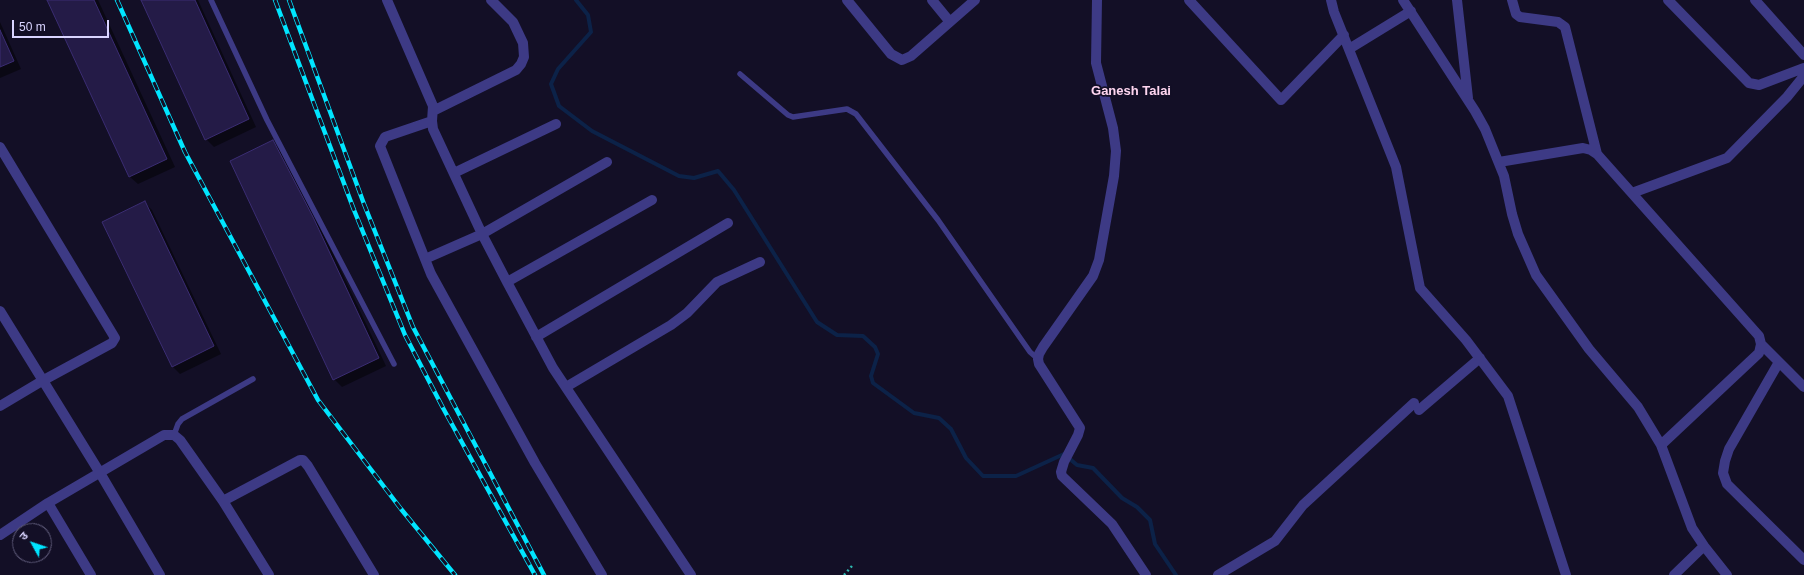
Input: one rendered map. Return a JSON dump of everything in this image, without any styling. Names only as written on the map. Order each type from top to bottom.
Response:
[{"type":"street","points":[[387,0],[433,106],[433,128],[482,234],[507,282],[553,368],[691,575]]},
{"type":"street","points":[[490,0],[513,22],[523,43],[524,57],[521,64],[516,70],[432,116],[385,137],[380,146],[425,259],[504,409],[602,575]]},
{"type":"street","points":[[847,0],[891,54],[902,60],[911,56],[975,0]]},
{"type":"street","points":[[932,0],[950,22]]},
{"type":"street","points":[[1097,0],[1096,63],[1113,128],[1116,151],[1114,176],[1099,260],[1093,276],[1041,350],[1038,359],[1039,364],[1080,428],[1064,462],[1061,472],[1065,481],[1112,524],[1146,575]]},
{"type":"street","points":[[1189,0],[1282,100],[1344,35]]},
{"type":"street","points":[[1331,0],[1334,12],[1396,167],[1420,288],[1466,340],[1508,396],[1566,575]]},
{"type":"street","points":[[1403,0],[1468,100],[1485,129],[1504,176],[1516,227],[1536,275],[1589,349],[1638,408],[1661,445],[1692,528],[1727,575]]},
{"type":"street","points":[[1457,0],[1468,100]]},
{"type":"street","points":[[1512,0],[1516,14],[1520,17],[1558,22],[1565,27],[1597,154]]},
{"type":"street","points":[[1668,0],[1749,83],[1758,85],[1804,68]]},
{"type":"street","points":[[1755,0],[1804,55]]},
{"type":"street","points":[[1349,49],[1411,11]]},
{"type":"street","points":[[1632,193],[1727,158],[1787,97],[1804,76]]},
{"type":"street","points":[[454,173],[556,124]]},
{"type":"street","points":[[0,147],[115,338],[112,343],[42,380],[0,406]]},
{"type":"street","points":[[1498,162],[1583,148],[1591,150],[1597,154],[1759,336],[1761,344],[1759,353],[1661,445]]},
{"type":"street","points":[[425,259],[482,234],[607,162]]},
{"type":"street","points":[[507,282],[652,200]]},
{"type":"street","points":[[536,336],[728,223]]},
{"type":"street","points":[[566,387],[671,325],[687,313],[717,282],[760,262]]},
{"type":"street","points":[[0,311],[100,473],[160,575]]},
{"type":"street","points":[[1761,344],[1804,387]]},
{"type":"street","points":[[1218,575],[1275,541],[1303,505],[1416,407],[1480,358]]},
{"type":"street","points":[[1779,362],[1729,449],[1723,473],[1727,484],[1804,560]]},
{"type":"street","points":[[0,535],[48,503],[164,435],[174,435],[180,440],[223,501],[269,575]]},
{"type":"street","points":[[223,501],[300,460],[303,460],[374,575]]},
{"type":"street","points":[[48,503],[91,575]]},
{"type":"street","points":[[1674,575],[1704,546]]},
{"type":"lane","points":[[211,0],[267,120],[394,364]]},
{"type":"lane","points":[[740,74],[788,115],[793,117],[847,110],[856,114],[938,220],[1030,352],[1038,359]]},
{"type":"lane","points":[[174,435],[178,424],[182,419],[253,379]]},
{"type":"path","points":[[844,575],[852,566]]},
{"type":"building","points":[[47,0],[94,0],[167,159],[129,177]]},
{"type":"building","points":[[141,0],[195,0],[249,119],[205,140]]},
{"type":"building","points":[[0,30],[14,61],[0,67]]},
{"type":"building","points":[[273,140],[313,217],[379,358],[333,380],[230,161]]},
{"type":"building","points":[[145,201],[214,346],[172,367],[102,222]]},
{"type":"waterway","points":[[576,0],[588,15],[591,32],[558,69],[551,84],[559,106],[592,131],[679,176],[694,178],[718,171],[734,190],[817,322],[837,335],[863,336],[875,347],[878,354],[871,376],[873,383],[914,413],[939,418],[951,429],[966,458],[983,476],[1016,476],[1064,454],[1077,465],[1093,468],[1122,498],[1137,507],[1150,520],[1155,544],[1176,575]]},
{"type":"railway","points":[[117,0],[185,152],[318,400],[401,509],[455,575]]},
{"type":"railway","points":[[275,0],[354,210],[405,335],[443,408],[535,575]]},
{"type":"railway","points":[[289,0],[364,204],[413,327],[544,575]]},
{"type":"district","name":"Ganesh Talai","points":[[1131,91]]}]
